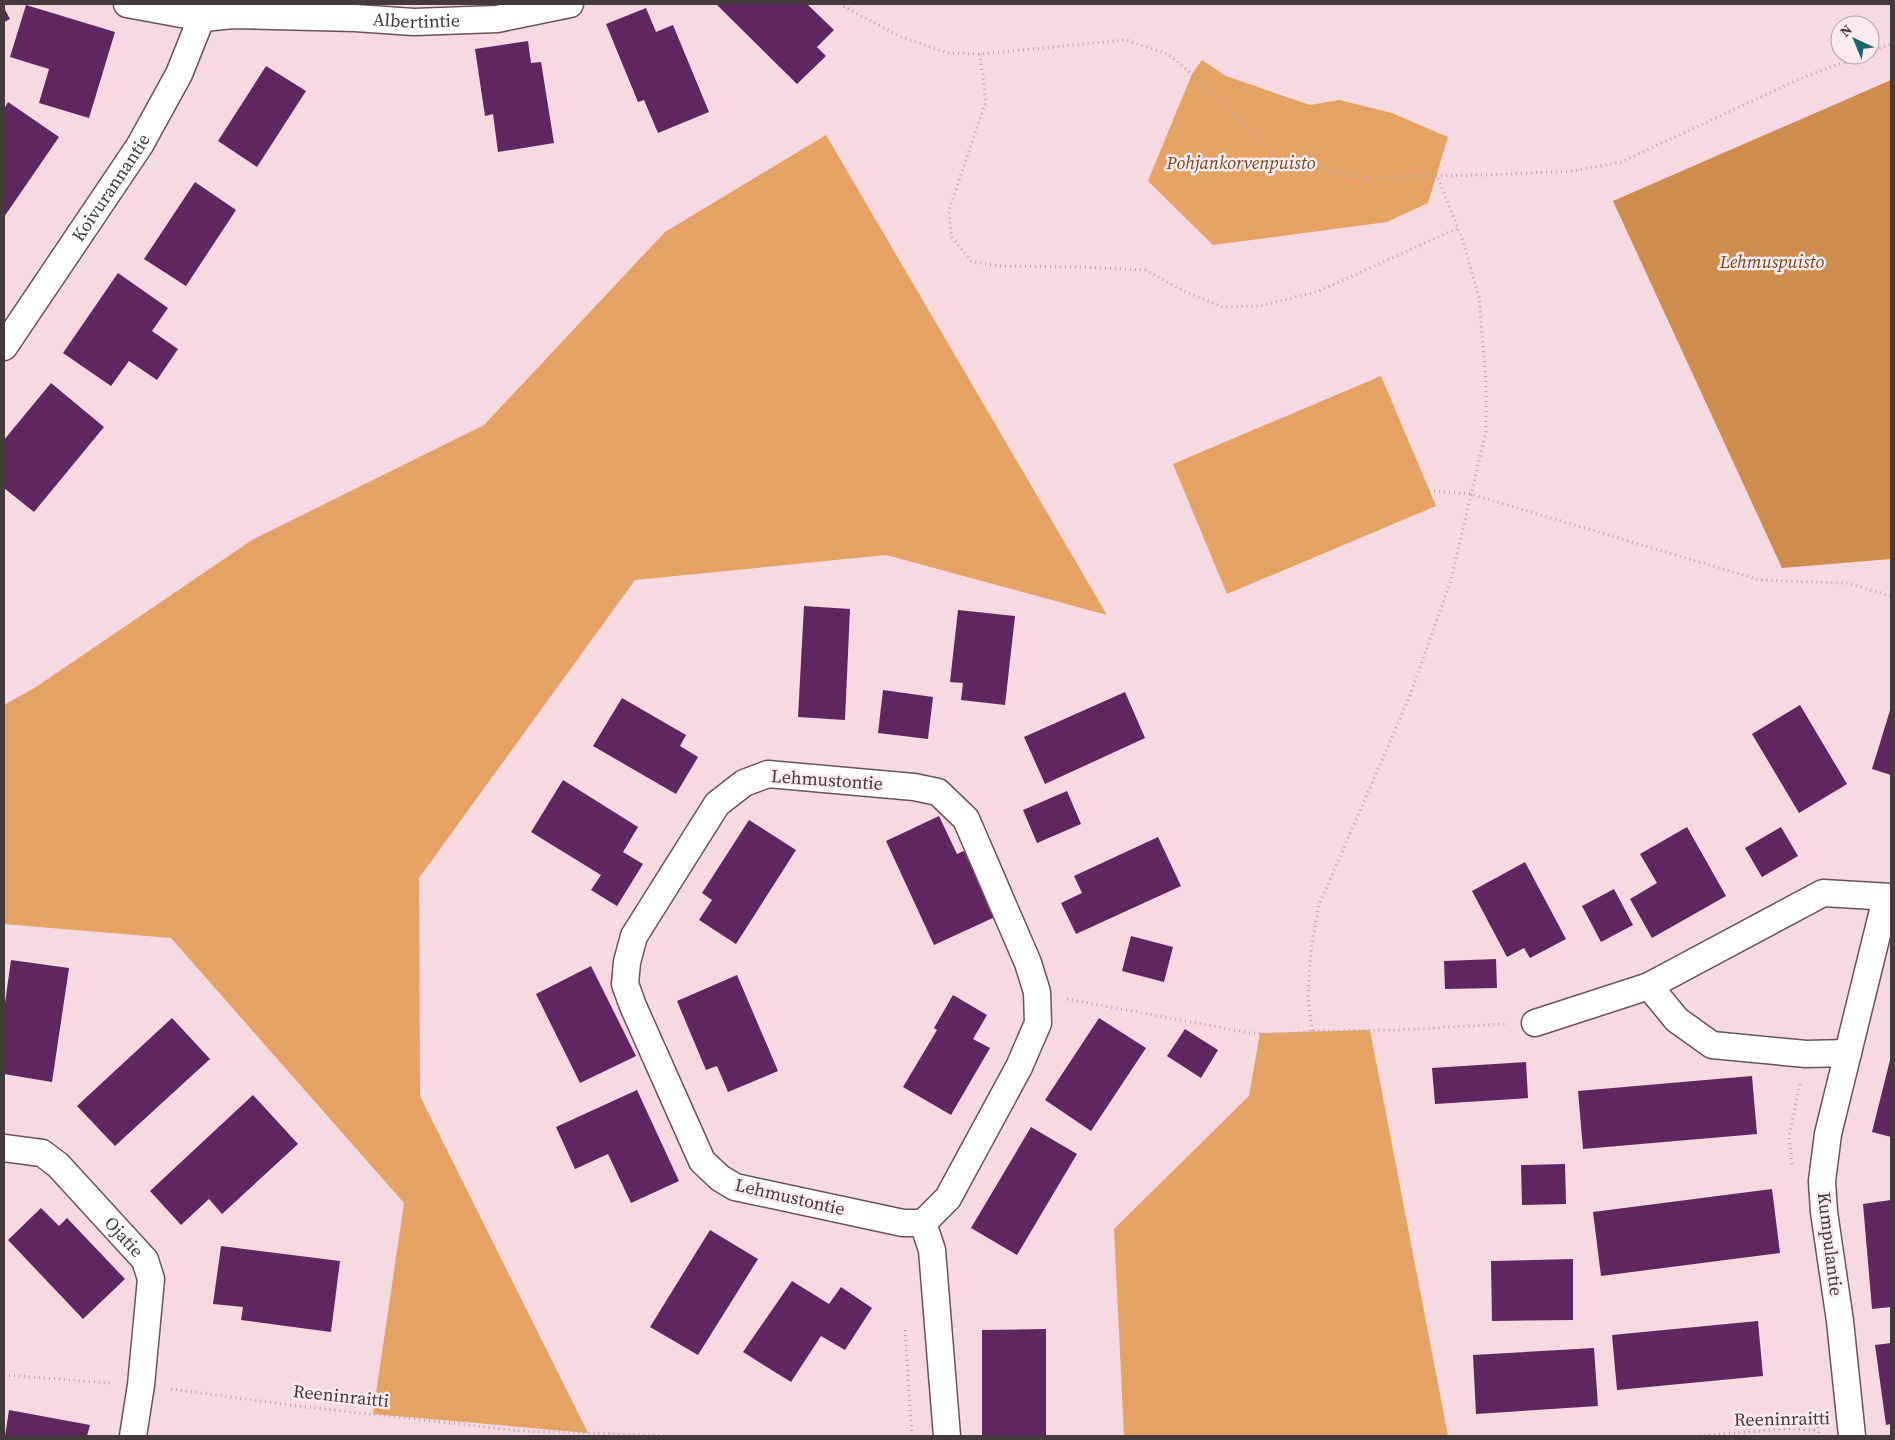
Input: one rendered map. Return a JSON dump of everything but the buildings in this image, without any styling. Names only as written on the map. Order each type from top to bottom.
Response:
[{"type":"street","points":[[127,4],[205,11]]},
{"type":"street","name":"Albertintie","points":[[205,11],[234,15],[355,18],[414,22],[497,19],[570,4]]},
{"type":"street","name":"Koivurannantie","points":[[4,348],[140,145],[179,74],[205,11]]},
{"type":"street","name":"Lehmustontie","points":[[768,774],[914,787],[938,792],[966,819],[1028,963],[1038,992],[1038,1023],[1019,1067],[948,1198],[923,1223],[903,1222],[736,1188],[720,1178],[702,1161],[625,984],[627,962],[634,936],[717,804],[744,783],[768,774]]},
{"type":"street","name":"Kumpulantie","points":[[1535,1023],[1649,986],[1823,893],[1889,898],[1828,1134],[1822,1181],[1824,1212],[1840,1321],[1852,1434]]},
{"type":"street","points":[[1649,986],[1677,1020],[1712,1045],[1806,1054],[1848,1053]]},
{"type":"street","name":"Ojatie","points":[[4,1148],[42,1153],[58,1165],[146,1260],[151,1279],[141,1385],[133,1436]]},
{"type":"street","points":[[923,1223],[932,1250],[947,1436]]},
{"type":"path","points":[[839,4],[901,37],[948,53],[980,54],[1126,40],[1168,54],[1192,74],[1284,162],[1361,177],[1572,170],[1621,162],[1802,78],[1836,65]]},
{"type":"path","points":[[980,54],[986,101],[949,210],[951,236],[971,261],[998,266],[1145,270],[1186,292],[1223,307],[1260,306],[1319,291],[1458,228]]},
{"type":"path","points":[[1312,1031],[1308,998],[1310,956],[1319,905],[1409,698],[1451,580],[1486,431],[1486,382],[1479,297],[1458,228],[1436,176]]},
{"type":"path","points":[[1430,490],[1470,494],[1760,580],[1846,583],[1891,596]]},
{"type":"path","points":[[1038,992],[1250,1032],[1280,1034],[1312,1031],[1396,1030],[1535,1023]]},
{"type":"path","name":"Reeninraitti","points":[[4,1375],[141,1385],[521,1431],[676,1436]]},
{"type":"path","name":"Reeninraitti","points":[[1694,1436],[1786,1429],[1852,1434]]},
{"type":"green space","name":"Pohjankorvenpuisto","points":[[1202,60],[1226,76],[1310,105],[1339,100],[1392,113],[1448,137],[1428,203],[1387,222],[1213,245],[1148,181],[1192,74]]},
{"type":"green space","name":"Lehmuspuisto","points":[[1891,80],[1891,559],[1782,568],[1613,201]]},
{"type":"green space","points":[[826,135],[1107,615],[886,555],[635,580],[419,878],[420,1096],[588,1433],[373,1414],[404,1203],[171,938],[4,924],[4,705],[36,687],[252,540],[484,425],[665,232]]},
{"type":"green space","points":[[1381,376],[1436,506],[1227,594],[1173,464]]},
{"type":"green space","points":[[1370,1030],[1448,1436],[1124,1436],[1114,1229],[1249,1096],[1260,1033]]}]
